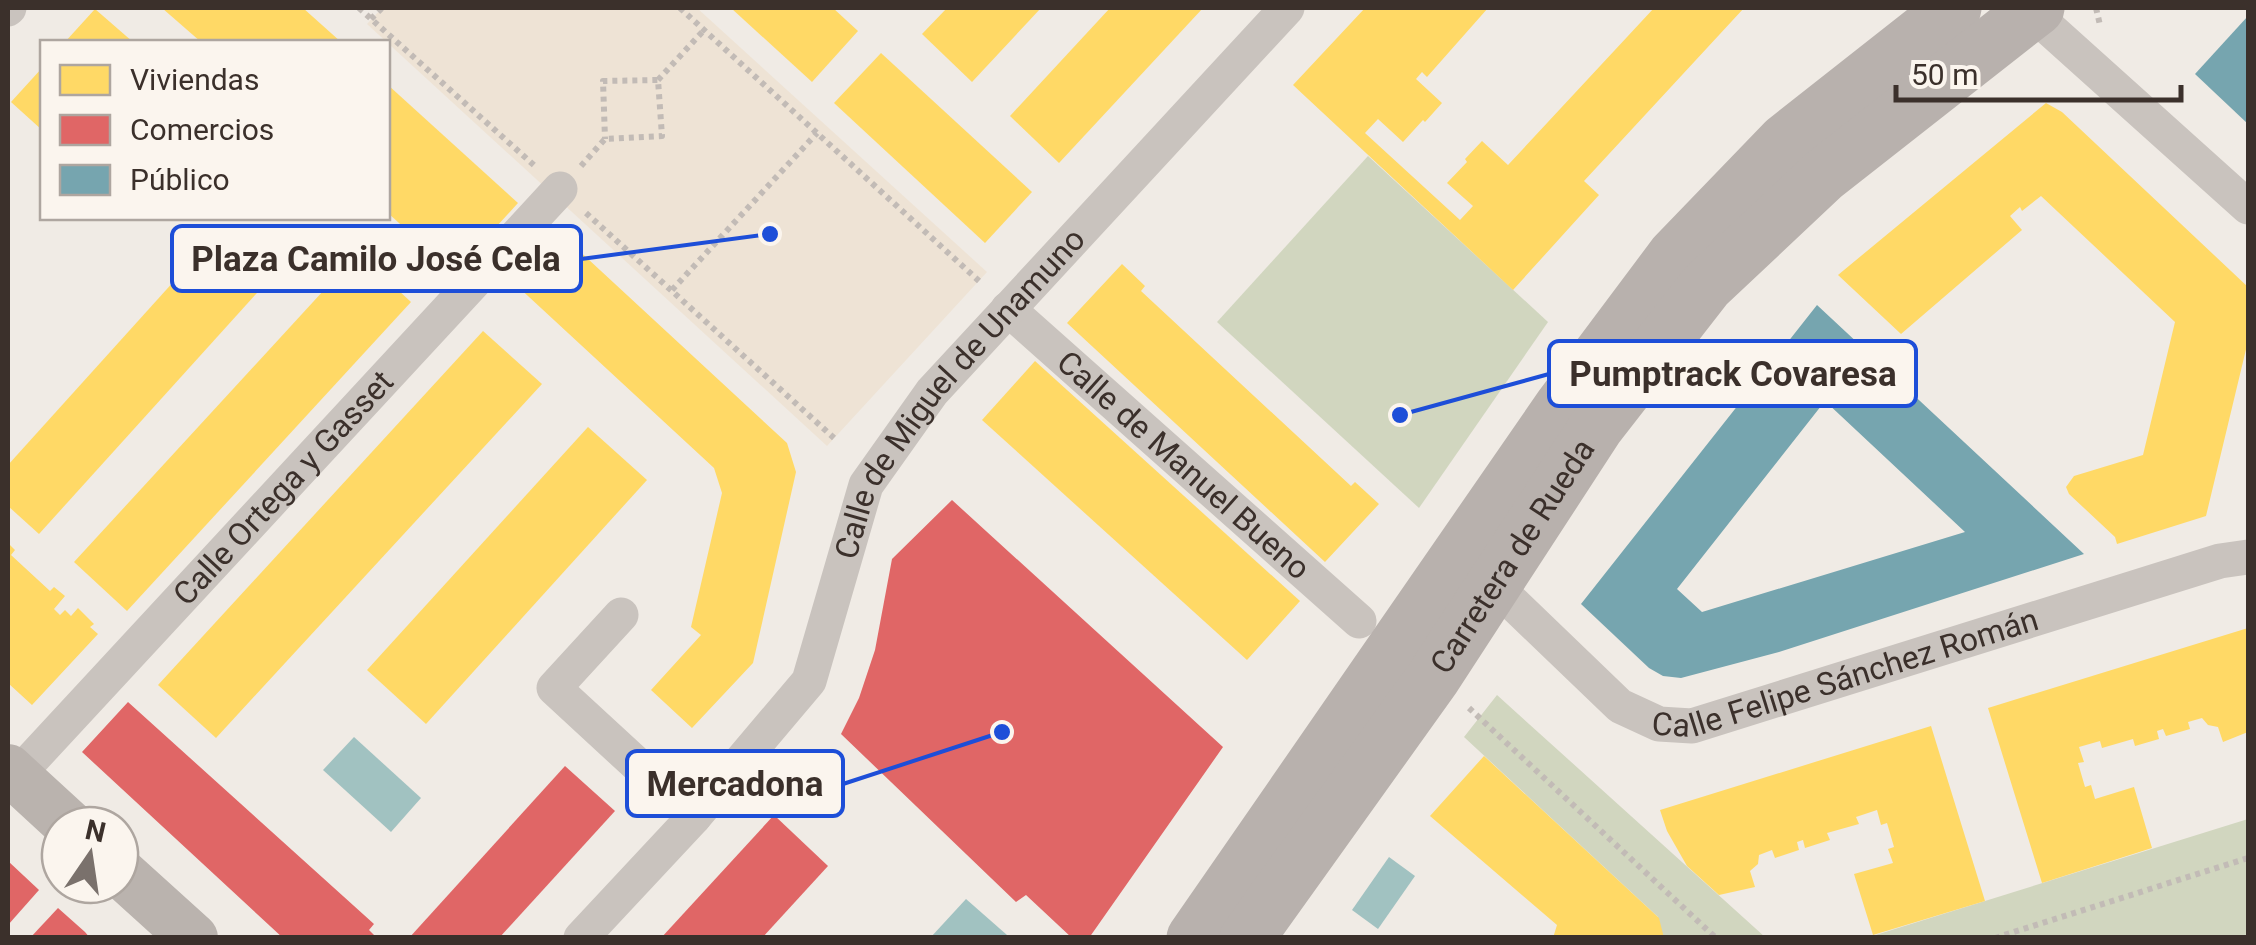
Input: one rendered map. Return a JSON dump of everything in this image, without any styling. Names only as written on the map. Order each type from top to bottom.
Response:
[{"type":"main road","name":"Carretera de Rueda","points":[[1194,938],[1562,406],[1675,255],[1785,141],[1954,8]]},
{"type":"main road","name":"Carretera de Rueda","points":[[1247,938],[1433,678],[1597,426],[1706,286],[1824,175],[2034,10]]},
{"type":"street","name":"Calle de Miguel de Unamuno","points":[[580,938],[694,818],[809,680],[866,485],[932,392],[1286,8]]},
{"type":"street","points":[[2034,10],[2248,207]]},
{"type":"street","name":"Calle Ortega y Gasset","points":[[10,777],[560,189]]},
{"type":"street","name":"Calle de Manuel Bueno","points":[[1008,309],[1359,622]]},
{"type":"street","name":"Calle Felipe Sánchez Román","points":[[1495,586],[1620,706],[1660,724],[1692,726],[2244,548]]},
{"type":"street","points":[[621,615],[554,688],[694,818]]},
{"type":"street","points":[[10,777],[44,805]]},
{"type":"street","points":[[140,890],[192,938]]},
{"type":"path","points":[[359,8],[834,438]]},
{"type":"path","points":[[371,19],[382,8]]},
{"type":"path","points":[[680,8],[978,281]]},
{"type":"path","points":[[560,189],[605,139],[603,81],[658,80],[704,30]]},
{"type":"path","points":[[605,139],[662,136],[658,80]]},
{"type":"path","points":[[672,290],[817,133]]},
{"type":"path","points":[[1468,707],[1716,938]]},
{"type":"path","points":[[1995,938],[2248,858]]},
{"type":"green space","points":[[1368,156],[1548,322],[1419,508],[1217,322]]},
{"type":"green space","points":[[1497,695],[1765,937],[1665,937],[1651,924],[1658,917],[1464,737]]},
{"type":"green space","points":[[2248,819],[2248,937],[1866,938]]},
{"type":"shaded area","points":[[382,8],[697,8],[987,272],[827,446],[390,45],[390,40],[384,40],[367,24]]},
{"type":"water","points":[[354,737],[421,798],[391,832],[323,770]]},
{"type":"water","points":[[1389,857],[1415,876],[1378,929],[1352,910]]},
{"type":"water","points":[[966,899],[1007,935],[931,937]]},
{"type":"building: Viviendas","points":[[162,8],[303,8],[339,40],[199,40]]},
{"type":"building: Viviendas","points":[[731,8],[833,8],[858,31],[812,82]]},
{"type":"building: Viviendas","points":[[947,8],[1041,8],[972,82],[922,34]]},
{"type":"building: Viviendas","points":[[1110,8],[1203,8],[1059,163],[1010,116]]},
{"type":"building: Viviendas","points":[[1365,8],[1488,8],[1427,77],[1422,72],[1416,79],[1442,103],[1425,122],[1403,142],[1378,119],[1365,133],[1460,220],[1473,206],[1447,183],[1467,162],[1465,159],[1482,141],[1508,165],[1654,8],[1744,8],[1584,181],[1599,195],[1513,290],[1293,85]]},
{"type":"building: Viviendas","points":[[95,9],[131,40],[67,40]]},
{"type":"building: Viviendas","points":[[881,53],[1032,192],[985,243],[834,103]]},
{"type":"building: Viviendas","points":[[40,70],[40,128],[11,102]]},
{"type":"building: Viviendas","points":[[390,87],[518,203],[454,273],[390,215]]},
{"type":"building: Viviendas","points":[[2046,103],[2062,112],[2248,287],[2248,341],[2206,516],[2117,544],[2115,537],[2066,487],[2074,476],[2143,455],[2175,322],[2041,196],[2010,216],[2022,230],[1901,334],[1838,275]]},
{"type":"building: Viviendas","points":[[222,228],[274,274],[39,534],[8,506],[8,465]]},
{"type":"building: Viviendas","points":[[561,234],[787,443],[796,472],[753,663],[692,728],[651,690],[701,635],[691,627],[722,493],[714,468],[515,284]]},
{"type":"building: Viviendas","points":[[358,253],[411,302],[127,611],[74,562]]},
{"type":"building: Viviendas","points":[[1122,264],[1145,286],[1141,291],[1351,486],[1355,482],[1379,504],[1325,562],[1067,323]]},
{"type":"building: Viviendas","points":[[483,331],[542,384],[216,738],[158,685]]},
{"type":"building: Viviendas","points":[[1035,361],[1300,601],[1247,660],[982,420]]},
{"type":"building: Viviendas","points":[[588,427],[647,480],[426,724],[367,670]]},
{"type":"building: Viviendas","points":[[8,543],[15,550],[11,555],[50,591],[54,587],[65,596],[54,609],[60,615],[65,610],[71,616],[78,608],[98,634],[32,705],[8,683]]},
{"type":"building: Viviendas","points":[[2248,628],[2248,732],[2223,742],[2218,727],[2208,725],[2202,718],[2188,722],[2190,729],[2166,736],[2163,729],[2157,731],[2159,739],[2135,746],[2133,739],[2102,748],[2100,741],[2079,747],[2084,762],[2078,763],[2085,787],[2091,785],[2095,799],[2134,787],[2152,848],[2042,883],[1988,708]]},
{"type":"building: Viviendas","points":[[1931,726],[1985,901],[1873,935],[1854,874],[1893,863],[1888,849],[1894,847],[1887,823],[1881,825],[1877,810],[1856,817],[1859,824],[1827,833],[1830,840],[1805,848],[1803,840],[1797,842],[1799,850],[1775,858],[1772,850],[1759,855],[1758,864],[1750,871],[1755,887],[1719,895],[1687,866],[1667,831],[1660,810]]},
{"type":"building: Viviendas","points":[[1484,756],[1659,918],[1664,938],[1553,938],[1557,925],[1430,816]]},
{"type":"building: Comercios","points":[[952,500],[1223,747],[1089,938],[1072,938],[1026,895],[1016,902],[841,734],[859,698],[875,650],[892,559]]},
{"type":"building: Comercios","points":[[128,702],[374,924],[369,930],[377,938],[283,938],[82,752]]},
{"type":"building: Comercios","points":[[565,766],[615,811],[499,938],[409,938]]},
{"type":"building: Comercios","points":[[774,815],[828,866],[762,938],[661,938]]},
{"type":"building: Comercios","points":[[8,861],[39,890],[8,925]]},
{"type":"building: Comercios","points":[[58,908],[85,932],[90,938],[30,938]]},
{"type":"building: Público","points":[[2248,16],[2248,124],[2195,74]]},
{"type":"building: Público","points":[[1817,305],[2084,554],[1779,652],[1681,678],[1663,676],[1649,668],[1581,604]],"holes":[[[1825,401],[1965,532],[1702,612],[1677,589]]]},
{"type":"place","name":"Plaza Camilo José Cela","points":[[770,234]]},
{"type":"place","name":"Pumptrack Covaresa","points":[[1400,415]]},
{"type":"place","name":"Mercadona","points":[[1002,732]]}]
